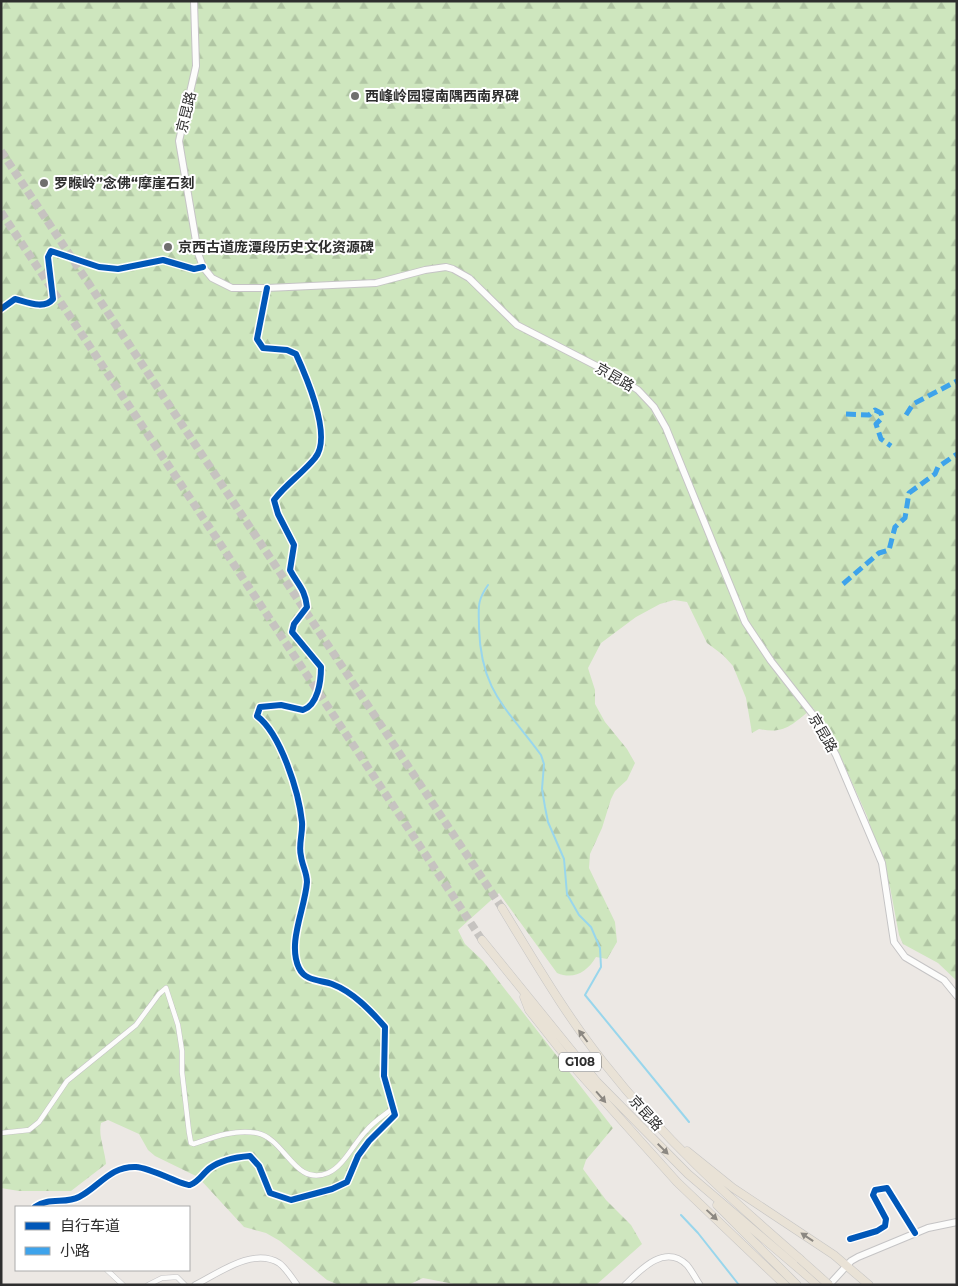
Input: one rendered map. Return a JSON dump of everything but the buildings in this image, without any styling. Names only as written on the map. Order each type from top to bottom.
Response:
[{"type":"highway","name":"京昆路","points":[[502,908],[577,1028],[646,1115],[717,1187],[797,1261],[818,1285]]},
{"type":"highway","name":"京昆路","points":[[482,940],[597,1082],[688,1174],[829,1285]]},
{"type":"highway","points":[[520,988],[529,1010],[615,1114],[677,1182],[785,1285]]},
{"type":"highway","points":[[646,1115],[733,1188],[834,1255],[845,1267],[869,1285]]},
{"type":"highway","points":[[688,1174],[796,1285]]},
{"type":"main road","name":"京昆路","points":[[194,1],[196,66],[178,141],[198,253],[203,267],[212,278],[232,288],[376,283],[431,269],[446,267],[454,269],[470,278],[517,325],[616,376],[646,398],[660,416],[666,428],[745,622],[771,661],[814,716],[836,755],[882,863],[894,942],[906,957],[944,980],[957,996]]},
{"type":"main road","name":"京昆路","points":[[829,1285],[845,1267],[858,1257],[940,1224],[957,1222]]},
{"type":"street","points":[[1,309],[15,299],[42,305],[49,304],[53,299],[48,257],[51,251],[99,267],[118,269],[163,260],[194,269],[203,267]]},
{"type":"street","points":[[38,1206],[51,1201],[79,1197],[102,1179],[124,1168],[134,1167],[155,1170],[182,1184],[190,1184],[202,1178],[211,1168],[241,1157],[250,1156],[259,1166],[270,1193],[280,1198],[291,1200],[332,1189],[347,1182],[358,1156],[369,1141],[395,1115],[384,1076],[385,1027],[370,1010],[353,996],[333,985],[307,978],[298,966],[296,939],[307,881],[300,855],[302,825],[299,800],[295,784],[267,724],[257,716],[260,707],[266,705],[303,710],[308,708],[314,703],[321,677],[321,667],[292,632],[294,624],[307,607],[304,589],[290,570],[294,545],[278,514],[274,500],[316,457],[322,438],[311,386],[296,354],[287,350],[263,348],[257,339],[267,288]]},
{"type":"street","points":[[1,1133],[28,1130],[39,1122],[68,1081],[136,1025],[158,994],[166,988],[178,1025],[191,1143],[194,1144],[228,1133],[258,1133],[280,1146],[297,1170],[306,1174],[327,1173],[339,1165],[368,1128],[392,1109]]},
{"type":"street","points":[[850,1239],[878,1231],[885,1226],[886,1219],[873,1195],[875,1190],[887,1188],[915,1233]]},
{"type":"street","points":[[195,1285],[231,1266],[251,1258],[260,1257],[281,1264],[297,1285]]},
{"type":"street","points":[[625,1285],[648,1262],[667,1257],[677,1259],[687,1265],[700,1285]]},
{"type":"street","points":[[108,1271],[123,1285]]},
{"type":"street","points":[[148,1285],[162,1278],[177,1277],[185,1285]]},
{"type":"green space","points":[[1,1],[957,1],[957,981],[938,963],[903,944],[899,935],[890,887],[867,816],[828,729],[813,708],[783,729],[759,729],[752,733],[746,698],[733,666],[723,655],[707,643],[687,602],[674,600],[660,604],[636,617],[601,643],[588,668],[595,690],[595,704],[605,722],[627,749],[635,763],[627,780],[615,791],[611,799],[602,828],[590,854],[589,868],[615,922],[617,942],[607,959],[596,957],[580,973],[569,976],[557,973],[499,893],[458,930],[465,944],[483,961],[613,1128],[586,1160],[583,1169],[606,1200],[631,1225],[642,1244],[596,1285],[459,1285],[423,1278],[408,1285],[339,1285],[327,1280],[280,1241],[266,1233],[244,1227],[198,1177],[155,1156],[148,1150],[139,1134],[108,1120],[101,1123],[100,1128],[106,1164],[71,1191],[19,1191],[1,1188]]},
{"type":"waterway","points":[[488,585],[480,601],[479,611],[481,650],[485,668],[498,698],[541,755],[544,764],[542,789],[545,807],[548,822],[564,859],[567,894],[579,915],[591,927],[600,948],[601,967],[585,995],[689,1122]]},
{"type":"waterway","points":[[681,1215],[698,1233],[739,1285]]},
{"type":"tunnel","points":[[1,151],[502,908]]},
{"type":"tunnel","points":[[1,212],[482,940]]},
{"type":"marked path","points":[[906,415],[913,404],[957,381]]},
{"type":"marked path","points":[[846,414],[869,415],[875,410],[881,413],[882,418],[876,424],[881,439],[891,446]]},
{"type":"marked path","points":[[843,584],[879,553],[889,550],[895,527],[905,518],[909,493],[935,474],[938,467],[957,454]]},
{"type":"cycle path","points":[[1,309],[15,299],[40,305],[53,299],[48,257],[51,251],[99,267],[118,269],[163,260],[194,269],[203,267]]},
{"type":"cycle path","points":[[37,1206],[46,1202],[79,1197],[112,1173],[127,1168],[143,1168],[190,1185],[219,1163],[250,1156],[259,1166],[270,1193],[291,1200],[332,1189],[347,1182],[358,1156],[369,1141],[395,1115],[384,1076],[385,1027],[367,1008],[340,987],[309,978],[299,968],[295,948],[296,937],[307,882],[300,852],[302,826],[300,810],[293,780],[281,750],[274,736],[257,716],[260,707],[281,705],[303,710],[308,707],[318,692],[321,667],[292,632],[294,624],[307,607],[303,591],[290,570],[294,545],[278,514],[274,500],[315,458],[320,448],[320,422],[311,391],[296,354],[287,350],[263,348],[257,339],[267,288]]},
{"type":"cycle path","points":[[850,1239],[877,1231],[885,1226],[886,1219],[873,1195],[875,1190],[887,1188],[915,1233]]},
{"type":"place","name":"西峰岭园寝南隅西南界碑","points":[[355,96]]},
{"type":"place","name":"罗睺岭”念佛“摩崖石刻","points":[[44,183]]},
{"type":"place","name":"京西古道庞潭段历史文化资源碑","points":[[168,247]]}]
